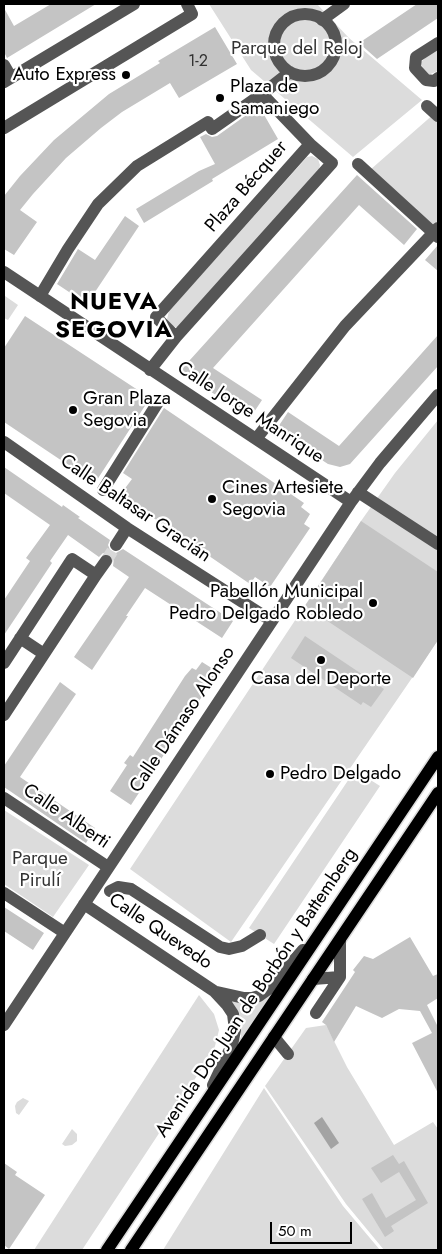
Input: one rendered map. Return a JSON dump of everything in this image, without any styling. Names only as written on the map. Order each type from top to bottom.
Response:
[{"type":"main road","name":"Avenida Don Juan de Borbón y Battemberg","points":[[107,1250],[438,757]]},
{"type":"main road","name":"Avenida Don Juan de Borbón y Battemberg","points":[[131,1250],[438,793]]},
{"type":"street","points":[[4,64],[8,80],[134,4]]},
{"type":"street","points":[[4,128],[192,14],[187,4]]},
{"type":"street","points":[[322,20],[344,4]]},
{"type":"street","points":[[305,14],[322,20],[332,32],[335,41],[335,51],[332,60],[326,68],[308,76],[299,76],[290,72],[277,60],[274,51],[276,34],[280,26],[287,20],[305,14]]},
{"type":"street","points":[[438,43],[416,57],[415,68],[426,80],[434,81],[438,78]]},
{"type":"street","points":[[40,296],[98,204],[137,166],[208,122],[212,129],[290,72]]},
{"type":"street","points":[[262,94],[310,144]]},
{"type":"street","points":[[427,106],[438,116]]},
{"type":"street","name":"Plaza Bécquer","points":[[150,370],[176,337],[332,163],[310,144],[156,317],[176,337]]},
{"type":"street","points":[[256,439],[345,327],[437,232],[358,164]]},
{"type":"street","name":"Calle Jorge Manrique","points":[[4,272],[256,439],[438,544]]},
{"type":"street","name":"Calle Dámaso Alonso","points":[[4,1025],[354,497],[438,395]]},
{"type":"street","points":[[103,490],[160,399]]},
{"type":"street","name":"Calle Baltasar Gracián","points":[[4,442],[127,528],[272,621]]},
{"type":"street","points":[[116,545],[127,528]]},
{"type":"street","points":[[4,664],[72,560],[96,575]]},
{"type":"street","points":[[4,715],[106,561]]},
{"type":"street","points":[[20,638],[44,654]]},
{"type":"street","name":"Calle Alberti","points":[[4,798],[108,867]]},
{"type":"street","points":[[110,891],[118,887],[131,889],[220,946],[229,949],[242,946],[260,935]]},
{"type":"street","points":[[4,893],[65,933]]},
{"type":"street","name":"Calle Quevedo","points":[[84,904],[214,991],[227,1004],[232,1014],[235,1030],[232,1045],[198,1115]]},
{"type":"street","name":"Calle Quevedo","points":[[214,991],[232,997],[244,998],[252,998],[265,992],[324,926]]},
{"type":"street","points":[[316,1013],[340,977],[340,940]]},
{"type":"street","points":[[313,979],[340,977]]},
{"type":"street","points":[[274,1037],[288,1054]]},
{"type":"green space","name":"Parque del Reloj","points":[[209,4],[317,4],[349,38],[422,100],[353,157],[251,70]]},
{"type":"green space","points":[[438,48],[438,71],[428,75],[423,70],[421,62]]},
{"type":"green space","points":[[435,113],[438,116],[438,221],[434,225],[370,170]]},
{"type":"green space","points":[[312,156],[318,159],[319,169],[179,328],[169,325],[167,319],[169,311],[307,157]]},
{"type":"green space","points":[[5,296],[18,305],[8,320],[4,318]]},
{"type":"green space","name":"Pedro Delgado","points":[[438,420],[438,640],[231,942],[130,869],[361,521],[395,473]]},
{"type":"green space","points":[[355,770],[380,786],[274,944],[249,928]]},
{"type":"green space","name":"Parque Pirulí","points":[[4,810],[89,865],[53,917],[4,884]]},
{"type":"green space","points":[[273,992],[241,1040],[239,1012],[227,999]]},
{"type":"green space","points":[[199,995],[214,1014],[219,1030],[214,1050],[82,1250],[34,1250]]},
{"type":"green space","points":[[326,1025],[347,1067],[394,1145],[433,1122],[438,1129],[438,1250],[384,1250],[346,1204],[265,1086],[306,1028]]},
{"type":"green space","points":[[264,1088],[343,1206],[380,1250],[163,1250]]},
{"type":"green space","points":[[23,1098],[29,1101],[19,1115],[16,1113],[15,1106]]},
{"type":"green space","points":[[72,1129],[77,1134],[77,1141],[72,1145],[65,1146],[62,1144]]},
{"type":"shaded area","points":[[322,1117],[339,1143],[331,1149],[314,1123]]},
{"type":"building","points":[[51,4],[96,4],[7,58],[4,52],[4,8],[14,26]]},
{"type":"building","points":[[417,4],[438,4],[438,18],[377,59],[359,43]]},
{"type":"building","points":[[215,27],[237,64],[179,98],[170,83],[122,112],[101,128],[66,158],[20,210],[37,222],[14,255],[4,249],[4,196],[54,140],[109,94],[160,63],[158,61]]},
{"type":"building","points":[[259,106],[278,139],[144,223],[136,209],[199,171],[215,164],[200,137],[206,134],[212,137],[217,136]]},
{"type":"building","points":[[357,175],[417,229],[404,245],[359,205],[213,368],[262,400],[250,418],[180,371]]},
{"type":"building","points":[[125,216],[139,226],[87,304],[57,284],[78,249],[95,260]]},
{"type":"building","points":[[438,245],[438,271],[425,260]]},
{"type":"building","name":"Gran Plaza Segovia","points":[[25,316],[150,398],[95,483],[4,422],[4,348]]},
{"type":"building","points":[[438,335],[438,366],[350,464],[340,467],[328,464],[276,430],[288,412],[339,446]]},
{"type":"building","name":"Cines Artesiete Segovia","points":[[164,408],[304,503],[301,507],[310,514],[304,524],[310,528],[270,587],[255,577],[250,584],[120,495],[132,479],[123,473]]},
{"type":"building","points":[[4,467],[62,507],[63,505],[110,540],[108,545],[111,552],[116,553],[123,549],[233,621],[222,638],[145,588],[92,670],[74,657],[129,577],[113,566],[114,558],[110,554],[103,553],[99,557],[68,535],[50,561],[52,563],[4,635],[4,600],[30,561],[26,558],[50,525],[4,493]]},
{"type":"building","name":"Pabellón Municipal Pedro Delgado Robledo","points":[[361,521],[438,572],[438,640],[413,678],[305,606]]},
{"type":"building","name":"Casa del Deporte","points":[[305,636],[384,689],[371,707],[363,702],[361,705],[291,658]]},
{"type":"building","points":[[202,662],[218,672],[131,805],[110,791],[127,765],[124,763],[130,755],[133,757],[185,676],[192,668],[196,670]]},
{"type":"building","points":[[60,682],[76,694],[20,777],[95,828],[86,843],[4,787],[4,766]]},
{"type":"building","points":[[4,907],[44,933],[33,950],[4,931]]},
{"type":"building","points":[[410,937],[433,976],[438,974],[438,998],[427,1005],[438,1027],[438,1093],[412,1043],[432,1033],[420,1011],[399,1009],[382,1018],[356,1006],[334,1042],[326,1025],[322,1022],[355,972],[353,970],[364,956],[373,959]]},
{"type":"building","points":[[393,1155],[399,1164],[404,1161],[428,1203],[391,1226],[394,1231],[385,1237],[362,1199],[372,1193],[386,1218],[416,1200],[399,1172],[381,1183],[371,1168]]},
{"type":"building","points":[[4,1163],[17,1172],[15,1175],[45,1195],[9,1249],[4,1245]]},
{"type":"tunnel","points":[[106,561],[116,545]]},
{"type":"place","name":"Auto Express","points":[[126,75]]},
{"type":"place","name":"Plaza de Samaniego","points":[[220,98]]},
{"type":"place","name":"Gran Plaza Segovia","points":[[73,410]]},
{"type":"place","name":"Cines Artesiete Segovia","points":[[212,499]]},
{"type":"place","name":"Pabellón Municipal Pedro Delgado Robledo","points":[[373,603]]},
{"type":"place","name":"Casa del Deporte","points":[[321,660]]},
{"type":"place","name":"Pedro Delgado","points":[[270,774]]},
{"type":"district","name":"NUEVA SEGOVIA","points":[[114,317]]}]
